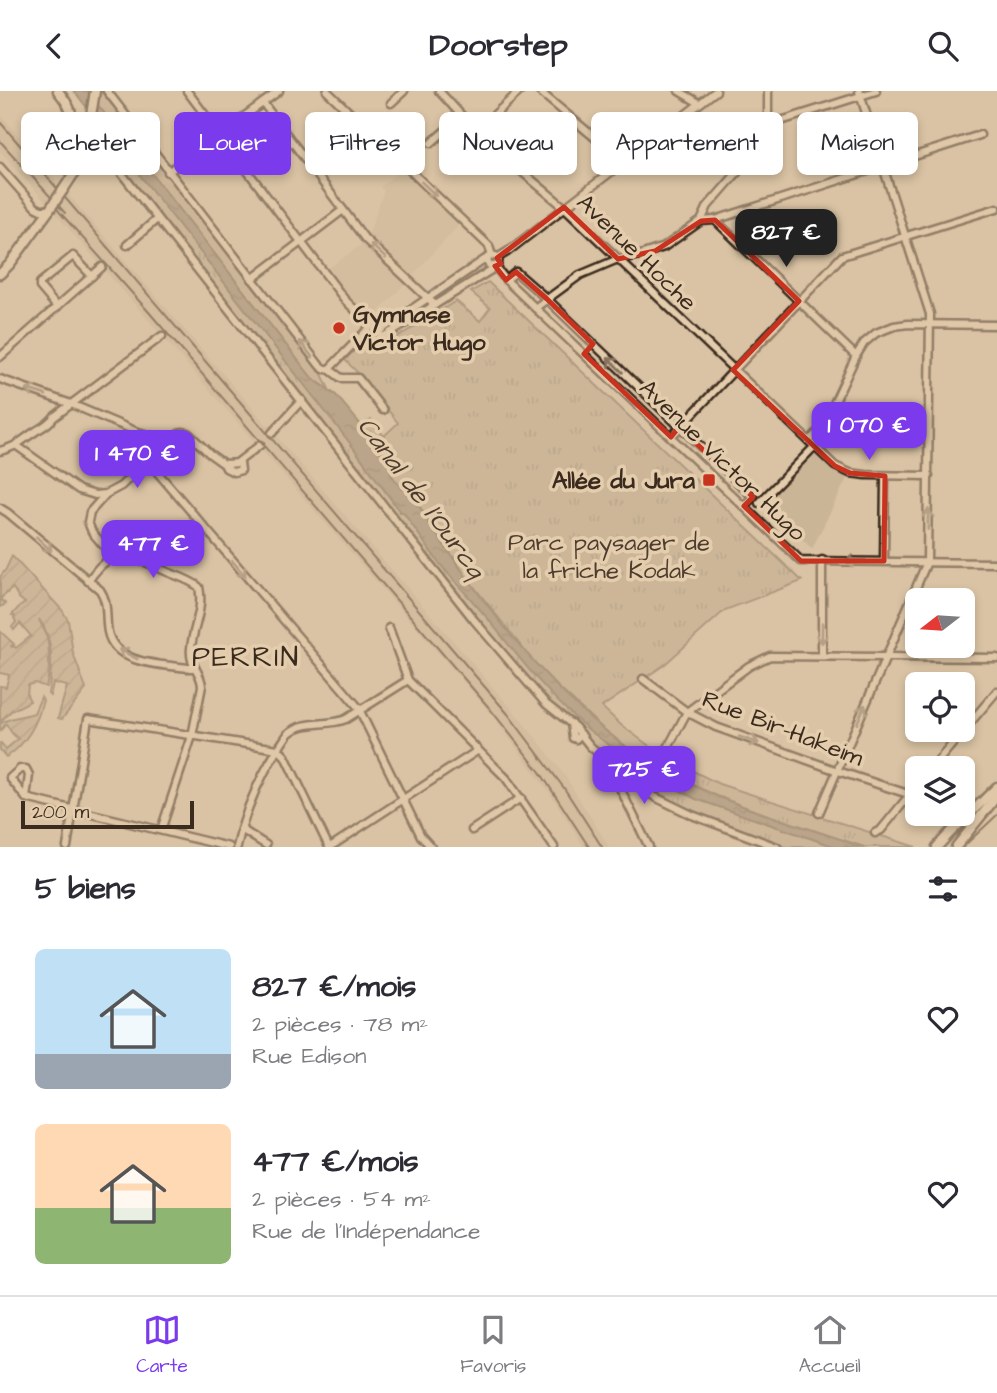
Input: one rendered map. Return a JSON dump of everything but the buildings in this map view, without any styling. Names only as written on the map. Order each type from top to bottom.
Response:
[{"type":"main road","points":[[58,91],[72,112]]},
{"type":"main road","points":[[92,112],[95,91]]},
{"type":"main road","points":[[0,274],[73,175]]},
{"type":"main road","points":[[975,806],[997,787]]},
{"type":"main road","points":[[956,846],[997,796]]},
{"type":"main road","points":[[937,847],[956,826]]},
{"type":"street","points":[[107,91],[320,366],[341,378],[358,379],[383,410]]},
{"type":"street","points":[[187,91],[203,112]]},
{"type":"street","points":[[250,112],[279,91]]},
{"type":"street","points":[[328,91],[489,246],[493,257]]},
{"type":"street","points":[[391,103],[404,91]]},
{"type":"street","points":[[498,112],[520,91]]},
{"type":"street","points":[[539,91],[591,134]]},
{"type":"street","points":[[679,91],[699,103]]},
{"type":"street","points":[[688,112],[716,91]]},
{"type":"street","points":[[768,91],[768,112]]},
{"type":"street","points":[[783,120],[876,91]]},
{"type":"street","name":"Avenue Hoche","points":[[443,93],[459,112]]},
{"type":"street","points":[[860,94],[866,112]]},
{"type":"street","points":[[262,103],[365,239],[435,305]]},
{"type":"street","points":[[918,155],[980,135]]},
{"type":"street","points":[[431,143],[439,136]]},
{"type":"street","points":[[0,167],[34,207],[40,210],[49,209]]},
{"type":"street","points":[[169,172],[174,168]]},
{"type":"street","points":[[123,175],[474,620],[546,704],[570,723],[590,746],[618,771],[655,797],[692,815],[777,847]]},
{"type":"street","points":[[250,175],[345,300],[383,337],[494,266]]},
{"type":"street","name":"Avenue Hoche","points":[[527,175],[564,207],[835,466],[850,473],[929,476]]},
{"type":"street","points":[[378,332],[484,260],[507,252],[607,175]]},
{"type":"street","points":[[535,307],[580,275],[618,259],[664,247],[701,221],[708,206],[735,175]]},
{"type":"street","points":[[701,221],[715,220],[855,175]]},
{"type":"street","points":[[818,813],[927,562],[930,314],[886,175]]},
{"type":"street","points":[[671,437],[842,256],[997,208]]},
{"type":"street","points":[[252,279],[343,210]]},
{"type":"street","points":[[127,245],[157,219]]},
{"type":"street","points":[[715,220],[856,356]]},
{"type":"street","points":[[57,307],[40,287],[40,282],[73,256],[92,276]]},
{"type":"street","name":"Avenue Victor Hugo","points":[[493,257],[489,264],[801,561],[997,563]]},
{"type":"street","points":[[0,357],[102,267]]},
{"type":"street","name":"Avenue Victor Hugo","points":[[506,280],[516,272],[547,299],[753,496],[744,506]]},
{"type":"street","points":[[760,503],[823,427],[856,356],[864,343],[876,333],[894,326],[930,323],[997,325]]},
{"type":"street","points":[[329,369],[372,325]]},
{"type":"street","points":[[0,451],[17,446],[162,336]]},
{"type":"street","points":[[584,354],[593,344]]},
{"type":"street","points":[[0,379],[168,441]]},
{"type":"street","points":[[272,433],[302,400]]},
{"type":"street","points":[[114,558],[92,532],[88,522],[92,508],[106,494],[121,486],[178,433],[188,433],[226,468],[236,473],[241,471],[238,462],[260,445]]},
{"type":"street","points":[[17,446],[82,492],[106,494]]},
{"type":"street","points":[[147,460],[360,711],[402,800],[422,838],[431,847]]},
{"type":"street","points":[[884,561],[885,476]]},
{"type":"street","points":[[0,508],[103,595],[110,639],[123,654],[139,660],[194,668]]},
{"type":"street","points":[[88,581],[102,564],[114,558],[123,558],[145,561],[199,587],[200,612],[191,649],[194,668],[201,678],[202,686],[192,736],[161,830]]},
{"type":"street","points":[[822,560],[822,656]]},
{"type":"street","points":[[389,628],[408,680],[506,778],[554,847]]},
{"type":"street","points":[[664,755],[687,712],[749,666],[770,656],[997,658]]},
{"type":"street","name":"Rue Bir-Hakeim","points":[[643,678],[687,712],[734,734],[905,793]]},
{"type":"street","points":[[237,847],[244,818],[259,784],[278,749],[293,729],[337,723],[408,680]]},
{"type":"street","points":[[942,756],[997,691]]},
{"type":"street","points":[[67,847],[88,719],[278,749],[285,756],[330,847],[477,751]]},
{"type":"street","points":[[618,771],[618,786],[649,847]]},
{"type":"street","points":[[26,798],[229,847]]},
{"type":"street","points":[[472,830],[521,798]]},
{"type":"street","points":[[876,833],[905,804]]},
{"type":"street","points":[[970,830],[971,826]]},
{"type":"street","points":[[241,829],[266,845]]},
{"type":"highlighted area","points":[[564,207],[618,259],[655,251],[701,221],[715,220],[799,301],[733,370],[835,466],[850,473],[885,476],[884,561],[801,561],[744,506],[753,497],[679,427],[671,437],[584,354],[593,344],[516,272],[506,280],[495,266],[501,264],[497,258]]},
{"type":"shaded area","points":[[0,114],[21,139],[21,175],[0,151]]},
{"type":"shaded area","points":[[21,175],[52,175],[61,186],[48,205]]},
{"type":"shaded area","points":[[395,175],[406,175],[457,222],[458,226],[414,274],[408,274],[368,236],[384,191],[380,187]]},
{"type":"shaded area","points":[[67,193],[517,715],[567,779],[609,847],[584,847],[551,795],[488,710],[54,212]]},
{"type":"shaded area","points":[[364,243],[405,284],[372,318],[326,270]]},
{"type":"shaded area","points":[[808,448],[829,468],[847,478],[812,549],[759,497]]},
{"type":"green space","points":[[101,91],[118,112],[103,112],[97,104]]},
{"type":"green space","points":[[160,164],[321,372],[329,389],[312,378],[153,175],[160,175]]},
{"type":"green space","points":[[129,175],[140,175],[350,443],[442,566],[588,729],[626,757],[696,799],[836,847],[786,847],[694,813],[637,782],[631,774],[625,775],[593,747],[575,725],[513,663]]},
{"type":"green space","name":"Parc paysager de la friche Kodak","points":[[488,282],[802,581],[725,610],[664,665],[602,707],[621,725],[663,756],[719,784],[916,847],[864,847],[748,808],[660,769],[600,726],[558,687],[533,661],[464,574],[405,487],[402,489],[389,473],[392,470],[362,426],[371,420],[384,436],[398,423],[345,360],[366,338],[378,349],[456,301],[480,321],[490,308],[471,292]]},
{"type":"green space","points":[[12,556],[68,620],[73,653],[86,689],[62,719],[58,718],[67,686],[53,683],[50,696],[48,694],[50,645],[39,619],[48,646],[46,687],[35,683],[28,685],[27,695],[30,701],[11,711],[0,722],[0,686],[6,687],[9,675],[0,673],[0,631],[14,644],[11,646],[16,648],[31,636],[20,623],[14,630],[12,627],[16,622],[15,616],[12,615],[25,603],[13,588],[0,599],[0,577]]},
{"type":"green space","points":[[41,697],[41,708],[30,732],[20,746],[6,757],[0,750],[0,743],[6,749],[18,739],[6,724],[0,731],[0,724],[11,718],[34,713]]},
{"type":"water","points":[[74,91],[87,91],[103,112],[90,112]]},
{"type":"water","points":[[140,175],[153,175],[312,378],[336,395],[362,426],[392,470],[390,473],[402,489],[405,487],[485,602],[553,683],[605,731],[685,782],[761,813],[864,847],[836,847],[696,799],[654,775],[589,730],[536,678],[440,564],[350,443]]},
{"type":"tram line","points":[[963,847],[997,815]]},
{"type":"railway","points":[[0,122],[508,714],[564,788],[602,847]]},
{"type":"railway","points":[[0,141],[65,213]]},
{"type":"railway","points":[[56,208],[491,710],[540,772],[589,847]]},
{"type":"place","name":"Gymnase Victor Hugo","points":[[339,328]]},
{"type":"place","name":"Allée du Jura","points":[[709,480]]},
{"type":"district","name":"PERRIN","points":[[246,656]]},
{"type":"water label","name":"Canal de l'Ourcq","points":[[422,497]]}]
